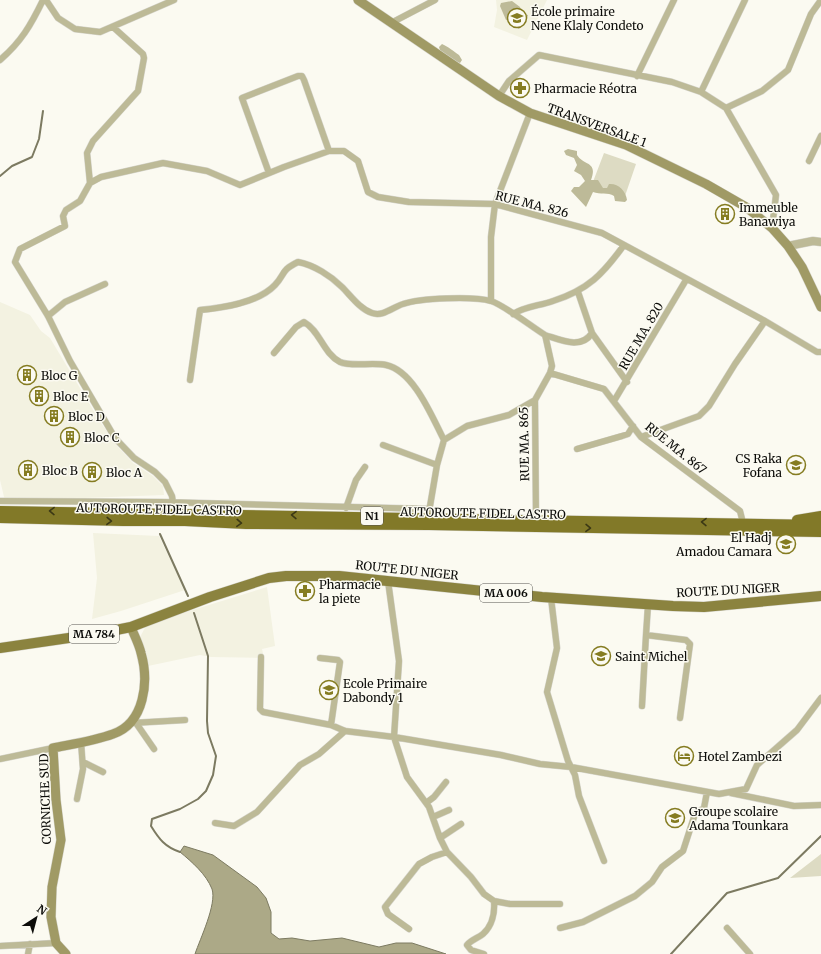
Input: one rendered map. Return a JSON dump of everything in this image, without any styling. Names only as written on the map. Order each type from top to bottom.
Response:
[{"type":"highway","name":"AUTOROUTE FIDEL CASTRO","points":[[0,511],[428,513],[536,519],[821,524]]},
{"type":"highway","points":[[775,524],[821,516]]},
{"type":"highway","name":"AUTOROUTE FIDEL CASTRO","points":[[0,518],[185,521],[246,524],[429,525],[821,532]]},
{"type":"main road","name":"TRANSVERSALE 1","points":[[358,0],[499,96],[530,113],[626,145],[706,184],[746,207],[772,228],[788,246],[802,266],[821,307]]},
{"type":"main road","name":"ROUTE DU NIGER","points":[[0,648],[96,634],[131,627],[195,603],[269,578],[286,576],[339,576],[551,598],[648,605],[704,607],[821,596]]},
{"type":"main road","points":[[131,627],[141,653],[146,686],[134,723]]},
{"type":"main road","name":"CORNICHE SUD","points":[[56,943],[51,917],[52,887],[61,840],[56,800],[53,748],[113,734],[134,723]]},
{"type":"main road","points":[[56,943],[66,954]]},
{"type":"street","points":[[0,60],[13,49],[27,31],[43,0]]},
{"type":"street","points":[[46,0],[58,18],[75,29],[100,32],[174,0]]},
{"type":"street","points":[[392,23],[435,0]]},
{"type":"street","points":[[637,76],[674,0]]},
{"type":"street","points":[[701,92],[745,0]]},
{"type":"street","points":[[726,108],[762,91],[788,70],[811,14],[821,0]]},
{"type":"street","points":[[90,183],[86,153],[93,141],[138,91],[144,58],[143,54],[113,27]]},
{"type":"street","points":[[499,96],[509,81],[539,55],[672,82],[701,92],[726,108],[776,195],[772,228]]},
{"type":"street","points":[[173,503],[172,496],[165,482],[155,472],[134,458],[116,438],[70,361],[48,316],[15,262],[16,255],[20,249],[65,226],[63,216],[66,210],[80,201],[90,183],[100,177],[163,163],[207,171],[240,184],[329,151],[302,76],[298,76],[242,98],[269,173]]},
{"type":"street","points":[[491,301],[491,237],[495,204],[530,113]]},
{"type":"street","points":[[809,161],[821,136]]},
{"type":"street","name":"RUE MA. 826","points":[[329,151],[344,152],[358,161],[368,192],[378,198],[409,202],[495,204],[602,233],[686,280],[765,321],[818,352],[821,352]]},
{"type":"street","points":[[788,246],[813,241],[821,242]]},
{"type":"street","points":[[513,314],[522,308],[552,302],[578,292],[607,268],[624,245]]},
{"type":"street","points":[[190,380],[200,310],[220,308],[241,303],[267,291],[275,285],[286,268],[298,262],[322,272],[341,286],[363,308],[373,314],[381,314],[403,304],[424,300],[451,299],[491,301],[545,335],[566,341],[583,342],[588,339],[592,333]]},
{"type":"street","name":"RUE MA. 820","points":[[614,401],[627,382],[686,280]]},
{"type":"street","points":[[48,316],[65,302],[105,284]]},
{"type":"street","points":[[578,292],[592,333],[627,382]]},
{"type":"street","points":[[641,437],[699,416],[709,406],[735,364],[765,321]]},
{"type":"street","points":[[274,353],[296,327],[304,322],[310,326],[330,355],[342,363],[386,364],[399,370],[418,391],[444,440]]},
{"type":"street","points":[[545,335],[552,366],[550,374]]},
{"type":"street","name":"RUE MA. 867","points":[[550,374],[604,389],[641,437],[740,511],[743,523]]},
{"type":"street","name":"RUE MA. 865","points":[[536,519],[534,400],[550,374]]},
{"type":"street","points":[[0,501],[173,503],[346,508],[428,513],[437,465],[444,440],[467,426],[509,415],[534,400]]},
{"type":"street","points":[[578,448],[628,434],[633,426]]},
{"type":"street","points":[[383,445],[437,465]]},
{"type":"street","points":[[346,508],[356,480],[365,467]]},
{"type":"street","points":[[388,581],[399,661],[394,737],[407,777],[426,803],[447,852],[471,877],[484,894],[494,901],[510,904],[560,904]]},
{"type":"street","points":[[551,598],[557,648],[547,692],[571,767],[575,775],[579,796],[604,861]]},
{"type":"street","points":[[642,706],[648,605]]},
{"type":"street","points":[[646,635],[686,640],[690,644],[680,718]]},
{"type":"street","points":[[261,657],[261,711],[331,725],[345,731],[394,737],[501,755],[540,764],[571,767],[719,794],[746,789],[757,765],[797,730],[821,698]]},
{"type":"street","points":[[320,658],[338,660],[340,662],[331,725]]},
{"type":"street","points":[[134,723],[185,720]]},
{"type":"street","points":[[134,723],[154,749]]},
{"type":"street","points":[[215,823],[234,826],[256,812],[300,765],[319,754],[345,731]]},
{"type":"street","points":[[77,799],[83,762],[81,742]]},
{"type":"street","points":[[0,759],[53,748]]},
{"type":"street","points":[[83,762],[103,772]]},
{"type":"street","points":[[426,803],[434,797],[446,782]]},
{"type":"street","points":[[560,928],[584,922],[635,896],[652,882],[662,867],[683,851],[695,814],[704,808],[707,792]]},
{"type":"street","points":[[727,793],[794,806],[821,805]]},
{"type":"street","points":[[433,817],[449,810]]},
{"type":"street","points":[[440,838],[461,824]]},
{"type":"street","points":[[409,929],[388,914],[385,907],[419,864],[432,857],[447,852]]},
{"type":"street","points":[[484,954],[471,950],[467,945],[483,934],[489,925],[494,912],[494,901]]},
{"type":"street","points":[[727,928],[750,954]]},
{"type":"street","points":[[0,946],[56,943]]},
{"type":"street","points":[[28,954],[30,944]]},
{"type":"shaded area","name":"École primaire Nene Klaly Condeto","points":[[496,0],[547,0],[527,40],[494,27],[497,10]]},
{"type":"shaded area","points":[[512,1],[520,7],[522,14],[528,15],[527,19],[519,29],[511,24],[512,22],[506,20],[500,6],[501,3]]},
{"type":"shaded area","points":[[442,44],[459,55],[462,60],[460,63],[440,50],[439,47]]},
{"type":"shaded area","points":[[568,149],[577,151],[577,155],[589,164],[593,170],[591,180],[598,180],[603,188],[607,188],[609,184],[618,186],[625,194],[627,200],[625,202],[615,201],[614,196],[612,195],[593,192],[586,207],[571,191],[574,187],[579,187],[585,181],[581,175],[574,171],[577,165],[574,158],[566,155],[564,151]]},
{"type":"shaded area","points":[[604,153],[636,164],[625,196],[591,187]]},
{"type":"shaded area","points":[[0,302],[30,315],[41,331],[50,338],[101,423],[118,447],[133,463],[153,476],[163,486],[164,495],[5,501],[0,480]]},
{"type":"shaded area","points":[[93,533],[159,536],[185,590],[92,619],[97,578]]},
{"type":"shaded area","points":[[267,587],[275,646],[262,649],[264,658],[211,657],[200,655],[148,666],[139,639],[147,624]]},
{"type":"shaded area","points":[[184,846],[213,855],[257,887],[266,898],[271,912],[271,933],[279,939],[292,938],[310,941],[342,938],[379,947],[396,943],[412,943],[446,954],[195,954],[210,912],[213,895],[212,889],[206,878],[194,864],[180,852]]},
{"type":"shaded area","points":[[821,854],[821,876],[790,878]]},
{"type":"waterway","points":[[0,176],[12,166],[32,157],[39,139],[43,111]]},
{"type":"waterway","points":[[160,534],[188,596]]},
{"type":"waterway","points":[[180,852],[170,848],[163,842],[151,826],[152,819],[180,809],[198,799],[206,791],[213,775],[216,756],[208,733],[207,721],[208,656],[194,613]]},
{"type":"waterway","points":[[671,954],[727,893],[778,878],[821,836]]},
{"type":"place","name":"École primaire Nene Klaly Condeto","points":[[517,18]]},
{"type":"place","name":"Pharmacie Réotra","points":[[520,88]]},
{"type":"place","name":"Immeuble Banawiya","points":[[725,214]]},
{"type":"place","name":"Bloc G","points":[[27,375]]},
{"type":"place","name":"Bloc E","points":[[39,396]]},
{"type":"place","name":"Bloc D","points":[[54,416]]},
{"type":"place","name":"Bloc C","points":[[70,437]]},
{"type":"place","name":"CS Raka Fofana","points":[[796,465]]},
{"type":"place","name":"Bloc B","points":[[28,470]]},
{"type":"place","name":"Bloc A","points":[[92,472]]},
{"type":"place","name":"El Hadj Amadou Camara","points":[[786,544]]},
{"type":"place","name":"Pharmacie la piete","points":[[305,591]]},
{"type":"place","name":"Saint Michel","points":[[601,656]]},
{"type":"place","name":"Ecole Primaire Dabondy 1","points":[[329,690]]},
{"type":"place","name":"Hotel Zambezi","points":[[684,756]]},
{"type":"place","name":"Groupe scolaire Adama Tounkara","points":[[675,818]]}]
